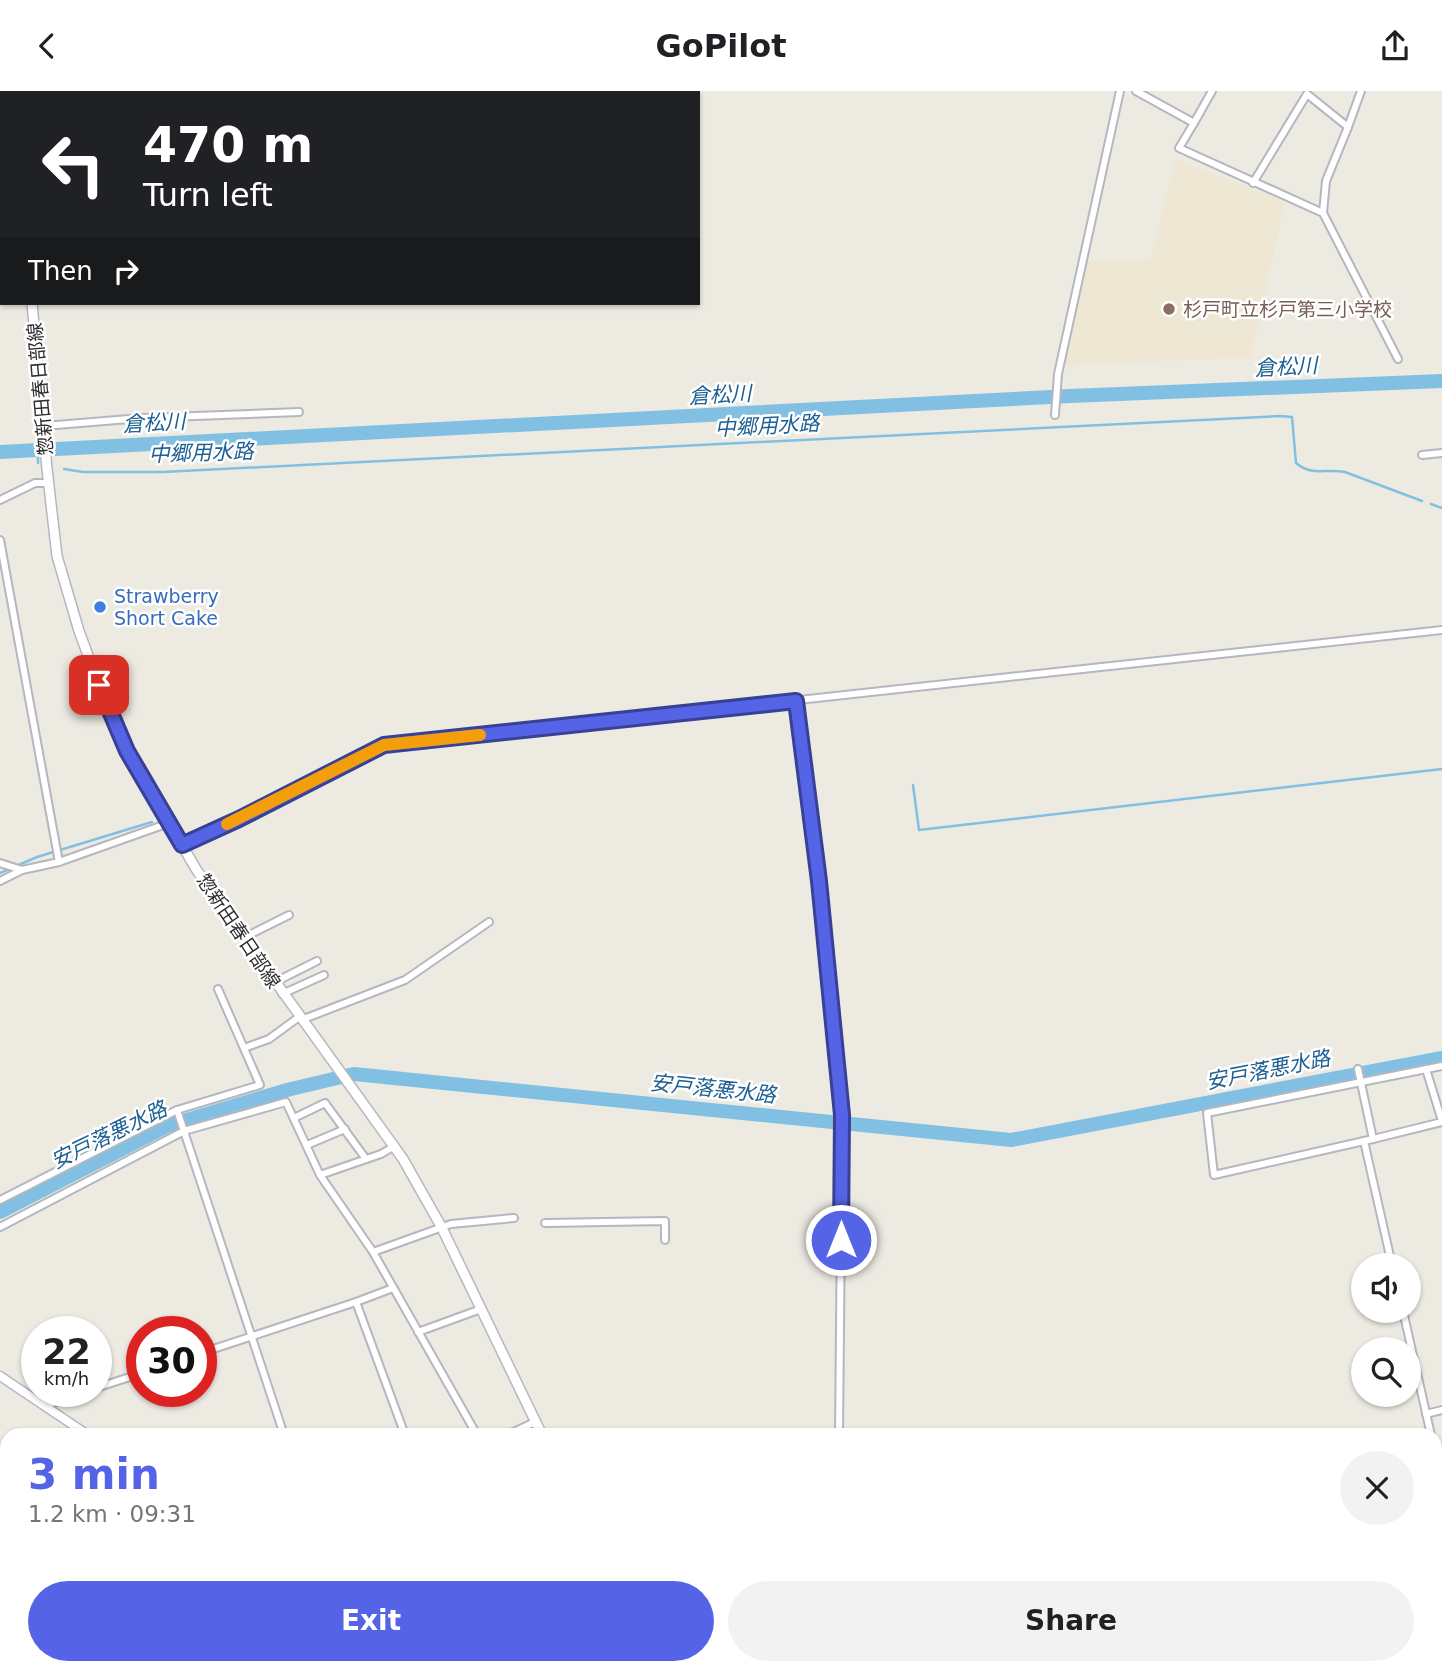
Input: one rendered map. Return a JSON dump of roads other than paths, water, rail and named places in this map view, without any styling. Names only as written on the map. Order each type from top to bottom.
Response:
[{"type":"main road","name":"惣新田春日部線","points":[[32,305],[57,557],[79,631],[127,751],[182,845],[243,938],[403,1159],[442,1228],[538,1428]]},
{"type":"street","points":[[1055,415],[1056,381],[1120,91]]},
{"type":"street","points":[[1136,91],[1194,123]]},
{"type":"street","points":[[1212,91],[1179,148],[1322,213]]},
{"type":"street","points":[[1361,91],[1326,181],[1322,213],[1398,359]]},
{"type":"street","points":[[1252,183],[1304,92],[1348,127]]},
{"type":"street","points":[[44,426],[141,418],[299,412]]},
{"type":"street","points":[[1422,455],[1442,453]]},
{"type":"street","points":[[0,500],[35,483],[49,483]]},
{"type":"street","points":[[0,540],[59,862]]},
{"type":"street","points":[[182,845],[384,745],[1442,630]]},
{"type":"street","points":[[796,701],[819,881],[842,1115],[839,1428]]},
{"type":"street","points":[[0,880],[22,870],[59,862],[169,823]]},
{"type":"street","points":[[0,863],[22,870]]},
{"type":"street","points":[[243,938],[289,915]]},
{"type":"street","points":[[244,1048],[269,1039],[300,1019],[405,980],[489,922]]},
{"type":"street","points":[[274,983],[317,961]]},
{"type":"street","points":[[282,994],[324,975]]},
{"type":"street","points":[[0,1200],[177,1110],[260,1085],[218,989]]},
{"type":"street","points":[[1426,1069],[1442,1121],[1214,1175],[1207,1113],[1426,1069],[1442,1066]]},
{"type":"street","points":[[1358,1069],[1373,1139]]},
{"type":"street","points":[[0,1227],[184,1131],[286,1102],[320,1175],[373,1252],[473,1428]]},
{"type":"street","points":[[294,1118],[325,1103],[366,1159]]},
{"type":"street","points":[[177,1110],[282,1428]]},
{"type":"street","points":[[307,1146],[345,1129]]},
{"type":"street","points":[[1364,1141],[1389,1253]]},
{"type":"street","points":[[320,1175],[381,1154],[393,1147]]},
{"type":"street","points":[[373,1252],[451,1224],[514,1218]]},
{"type":"street","points":[[545,1223],[665,1221],[666,1240]]},
{"type":"street","points":[[217,1348],[393,1288]]},
{"type":"street","points":[[356,1302],[402,1428]]},
{"type":"street","points":[[418,1332],[481,1308]]},
{"type":"street","points":[[1406,1323],[1429,1428]]},
{"type":"street","points":[[0,1376],[21,1390]]},
{"type":"street","points":[[46,1407],[78,1428]]},
{"type":"street","points":[[1426,1414],[1442,1410]]},
{"type":"street","points":[[523,1428],[535,1422]]},
{"type":"waterway","name":"倉松川","points":[[0,452],[1070,396],[1442,381]]},
{"type":"waterway","name":"中郷用水路","points":[[64,469],[83,472],[163,472],[1280,416],[1292,417],[1296,463],[1302,467],[1314,471],[1345,472],[1422,501]]},
{"type":"waterway","points":[[38,449],[38,463]]},
{"type":"waterway","name":"中郷用水路","points":[[1431,504],[1442,508]]},
{"type":"waterway","points":[[913,785],[919,830],[1442,769]]},
{"type":"waterway","points":[[0,873],[37,857],[152,822]]},
{"type":"waterway","name":"安戸落悪水路","points":[[0,1212],[167,1126],[287,1090],[354,1074],[1011,1140],[1442,1058]]},
{"type":"place","name":"杉戸町立杉戸第三小学校","points":[[1169,309]]},
{"type":"place","name":"Strawberry Short Cake","points":[[100,607]]}]
